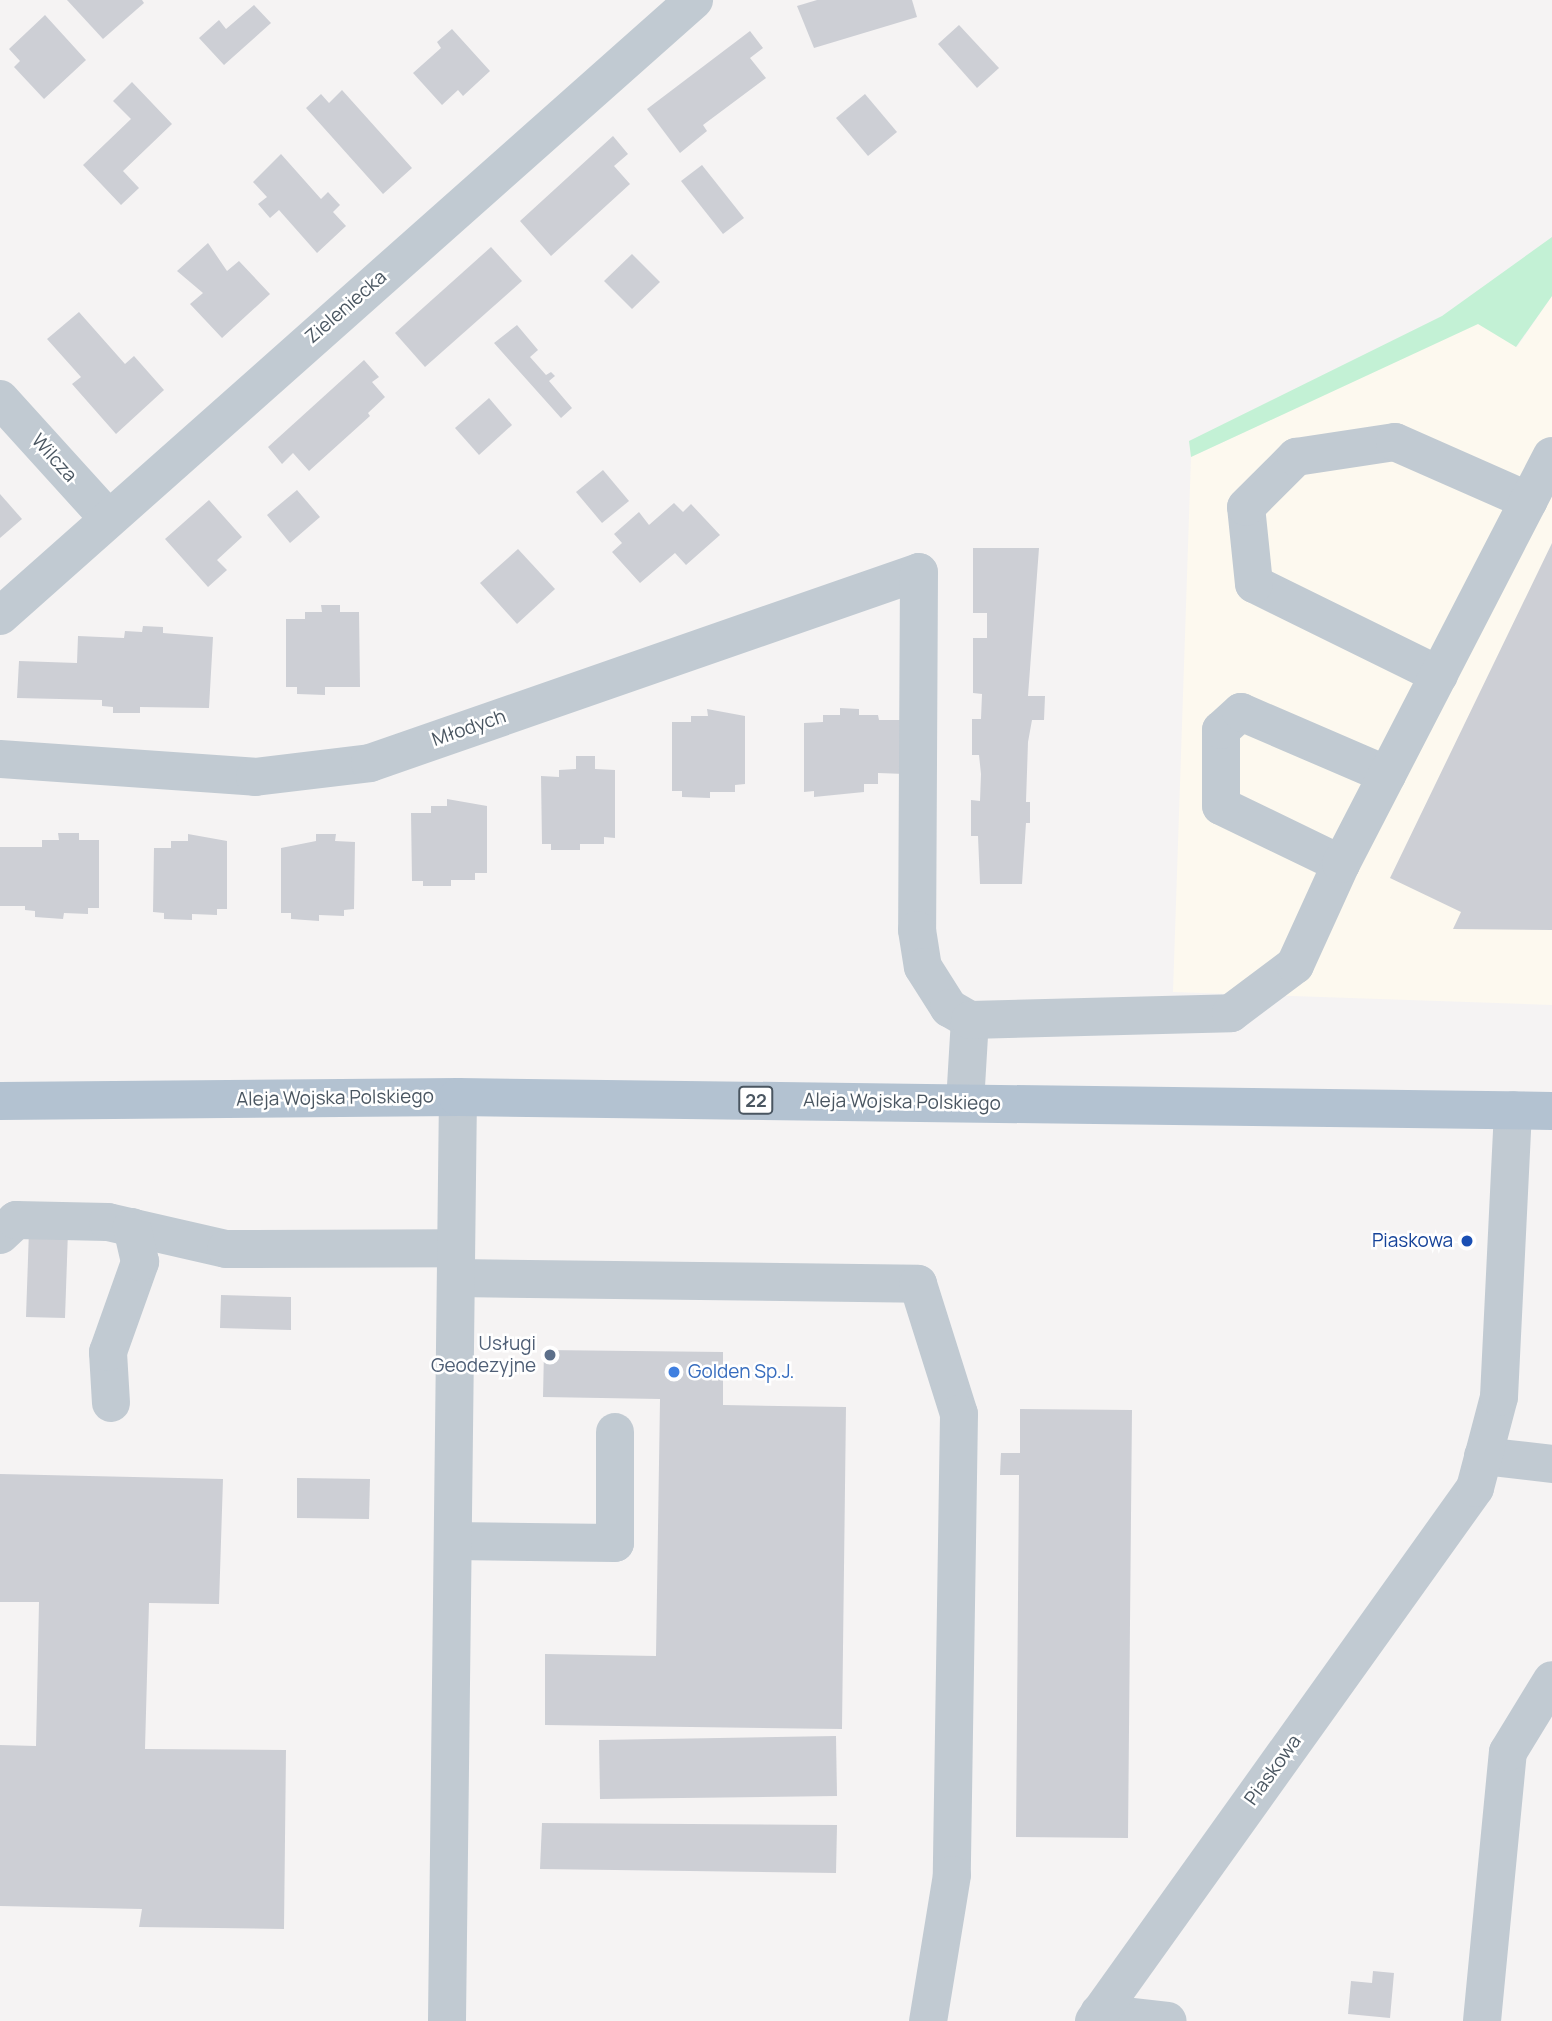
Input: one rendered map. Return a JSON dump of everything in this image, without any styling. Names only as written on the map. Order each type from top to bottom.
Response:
[{"type":"main road","name":"Aleja Wojska Polskiego","points":[[0,1101],[458,1097],[1552,1111]]},
{"type":"street","name":"Zieleniecka","points":[[0,616],[107,517],[694,0]]},
{"type":"street","name":"Wilcza","points":[[0,399],[107,517]]},
{"type":"street","points":[[1439,675],[1254,584],[1246,507],[1296,457],[1395,442],[1529,500]]},
{"type":"street","points":[[965,1103],[970,1020],[1231,1013],[1295,965],[1341,864],[1552,456]]},
{"type":"street","name":"Młodych","points":[[0,759],[255,777],[370,763],[919,572],[917,930],[923,967],[948,1008],[970,1020]]},
{"type":"street","points":[[1341,864],[1220,806],[1221,730],[1241,712],[1387,775]]},
{"type":"street","points":[[447,2021],[458,1097]]},
{"type":"street","name":"Piaskowa","points":[[1097,2017],[1475,1488],[1499,1397],[1513,1110]]},
{"type":"street","points":[[0,1235],[16,1220],[108,1222],[226,1249],[456,1263],[918,1284],[959,1414],[952,1875],[928,2021]]},
{"type":"street","points":[[111,1403],[108,1352],[140,1262],[132,1227]]},
{"type":"street","points":[[453,1541],[615,1543],[615,1432]]},
{"type":"street","points":[[1483,1456],[1552,1464]]},
{"type":"street","points":[[1482,2021],[1508,1752],[1552,1680]]},
{"type":"street","points":[[1097,2017],[1168,2021]]},
{"type":"shaded area","points":[[1552,296],[1552,1005],[1173,992],[1191,457],[1478,323],[1517,347]]},
{"type":"green space","points":[[1552,237],[1552,296],[1516,347],[1478,324],[1191,457],[1189,441],[1442,316]]},
{"type":"building","points":[[67,0],[142,0],[144,3],[103,39]]},
{"type":"building","points":[[817,0],[912,0],[917,17],[814,48],[797,6]]},
{"type":"building","points":[[254,5],[271,23],[224,65],[199,38],[219,20],[226,29]]},
{"type":"building","points":[[45,15],[86,60],[44,99],[14,67],[20,61],[9,49]]},
{"type":"building","points":[[959,25],[999,68],[977,88],[938,44]]},
{"type":"building","points":[[452,29],[490,71],[463,96],[458,90],[442,105],[413,73],[441,48],[437,42]]},
{"type":"building","points":[[750,31],[763,48],[750,58],[766,78],[703,125],[707,131],[680,153],[647,109]]},
{"type":"building","points":[[132,82],[172,124],[123,171],[139,188],[121,205],[83,165],[131,119],[113,101]]},
{"type":"building","points":[[342,90],[412,168],[383,194],[306,108],[321,94],[329,103]]},
{"type":"building","points":[[865,94],[897,132],[868,156],[836,118]]},
{"type":"building","points":[[613,136],[628,154],[614,166],[630,184],[551,256],[520,221]]},
{"type":"building","points":[[281,154],[321,199],[328,192],[340,205],[333,212],[346,226],[317,253],[279,210],[270,218],[258,204],[267,197],[253,182]]},
{"type":"building","points":[[702,165],[744,218],[723,234],[681,181]]},
{"type":"building","points":[[208,243],[227,271],[239,261],[270,294],[222,338],[190,304],[203,293],[177,271]]},
{"type":"building","points":[[491,247],[522,281],[425,367],[395,333]]},
{"type":"building","points":[[632,254],[660,282],[632,309],[604,281]]},
{"type":"building","points":[[79,312],[125,364],[134,356],[164,390],[116,434],[72,384],[81,377],[47,339]]},
{"type":"building","points":[[517,325],[538,350],[530,357],[546,375],[551,372],[555,376],[549,381],[572,408],[561,418],[494,343]]},
{"type":"building","points":[[364,360],[379,377],[372,382],[385,397],[368,413],[370,416],[309,471],[293,453],[282,464],[268,447]]},
{"type":"building","points":[[489,398],[512,425],[479,455],[455,428]]},
{"type":"building","points":[[603,470],[629,501],[602,523],[576,492]]},
{"type":"building","points":[[297,490],[320,517],[290,543],[267,515]]},
{"type":"building","points":[[0,494],[22,519],[0,538]]},
{"type":"building","points":[[209,500],[242,537],[217,560],[227,570],[208,587],[165,539]]},
{"type":"building","points":[[674,503],[683,512],[691,504],[720,535],[686,565],[675,553],[640,583],[612,552],[622,543],[614,534],[639,512],[649,525]]},
{"type":"building","points":[[1552,543],[1552,930],[1453,929],[1461,912],[1390,878]]},
{"type":"building","points":[[973,548],[1039,548],[1028,696],[1045,696],[1044,720],[1032,720],[1028,742],[1026,802],[1030,802],[1030,823],[1026,823],[1022,884],[980,884],[978,836],[971,836],[971,800],[980,801],[981,774],[979,755],[972,755],[972,719],[981,719],[982,694],[973,693],[973,638],[987,638],[987,613],[973,613]]},
{"type":"building","points":[[518,549],[555,589],[517,624],[480,583]]},
{"type":"building","points":[[321,605],[340,605],[340,612],[359,612],[360,687],[325,687],[325,695],[297,694],[297,687],[286,687],[286,619],[305,619],[305,612],[322,612]]},
{"type":"building","points":[[143,626],[163,627],[163,633],[213,637],[209,708],[140,707],[140,713],[113,713],[113,707],[102,706],[102,700],[17,698],[19,661],[77,663],[78,636],[124,638],[125,631],[142,632]]},
{"type":"building","points":[[840,708],[859,709],[859,715],[878,715],[879,720],[906,720],[905,774],[878,773],[878,784],[864,784],[864,792],[814,797],[814,791],[804,792],[804,723],[823,722],[823,715],[840,715]]},
{"type":"building","points":[[707,709],[745,716],[745,784],[735,785],[735,792],[710,792],[710,798],[682,797],[682,791],[672,791],[672,722],[691,722],[691,716],[708,716]]},
{"type":"building","points":[[576,756],[595,756],[595,769],[615,770],[615,838],[604,837],[604,844],[580,844],[580,850],[551,850],[551,844],[542,844],[541,776],[559,777],[559,770],[576,769]]},
{"type":"building","points":[[447,799],[487,806],[487,873],[475,873],[475,880],[451,880],[451,886],[423,886],[423,881],[412,881],[411,813],[431,813],[431,806],[447,806]]},
{"type":"building","points":[[58,833],[79,833],[79,840],[99,840],[99,908],[88,908],[88,914],[64,913],[63,919],[35,917],[35,911],[25,910],[25,906],[0,906],[0,847],[42,847],[42,840],[59,840]]},
{"type":"building","points":[[188,834],[227,841],[227,909],[217,909],[217,915],[192,914],[192,920],[164,919],[164,913],[153,912],[154,848],[171,848],[171,841],[188,841]]},
{"type":"building","points":[[316,834],[336,834],[335,841],[355,842],[354,909],[344,910],[344,916],[319,915],[319,921],[291,919],[291,913],[281,913],[281,848],[316,841]]},
{"type":"building","points":[[29,1230],[68,1231],[65,1318],[26,1317]]},
{"type":"building","points":[[221,1295],[291,1297],[291,1330],[220,1328]]},
{"type":"building","points":[[544,1350],[723,1352],[723,1405],[846,1407],[842,1729],[545,1725],[545,1654],[656,1656],[660,1399],[543,1397]]},
{"type":"building","points":[[1020,1409],[1132,1410],[1128,1838],[1016,1837],[1019,1475],[1000,1475],[1001,1453],[1020,1453]]},
{"type":"building","points":[[0,1474],[223,1479],[219,1604],[149,1603],[145,1749],[286,1750],[284,1929],[139,1927],[142,1909],[0,1906],[0,1745],[36,1746],[39,1602],[0,1602]]},
{"type":"building","points":[[297,1478],[370,1479],[369,1519],[297,1518]]},
{"type":"building","points":[[836,1736],[837,1796],[600,1799],[599,1740]]},
{"type":"building","points":[[542,1823],[837,1825],[836,1873],[540,1869]]},
{"type":"building","points":[[1373,1971],[1394,1973],[1390,2018],[1348,2014],[1351,1981],[1372,1983]]},
{"type":"place","name":"Piaskowa","points":[[1467,1241]]},
{"type":"place","name":"Usługi Geodezyjne","points":[[550,1355]]},
{"type":"place","name":"Golden Sp.J.","points":[[674,1372]]}]
